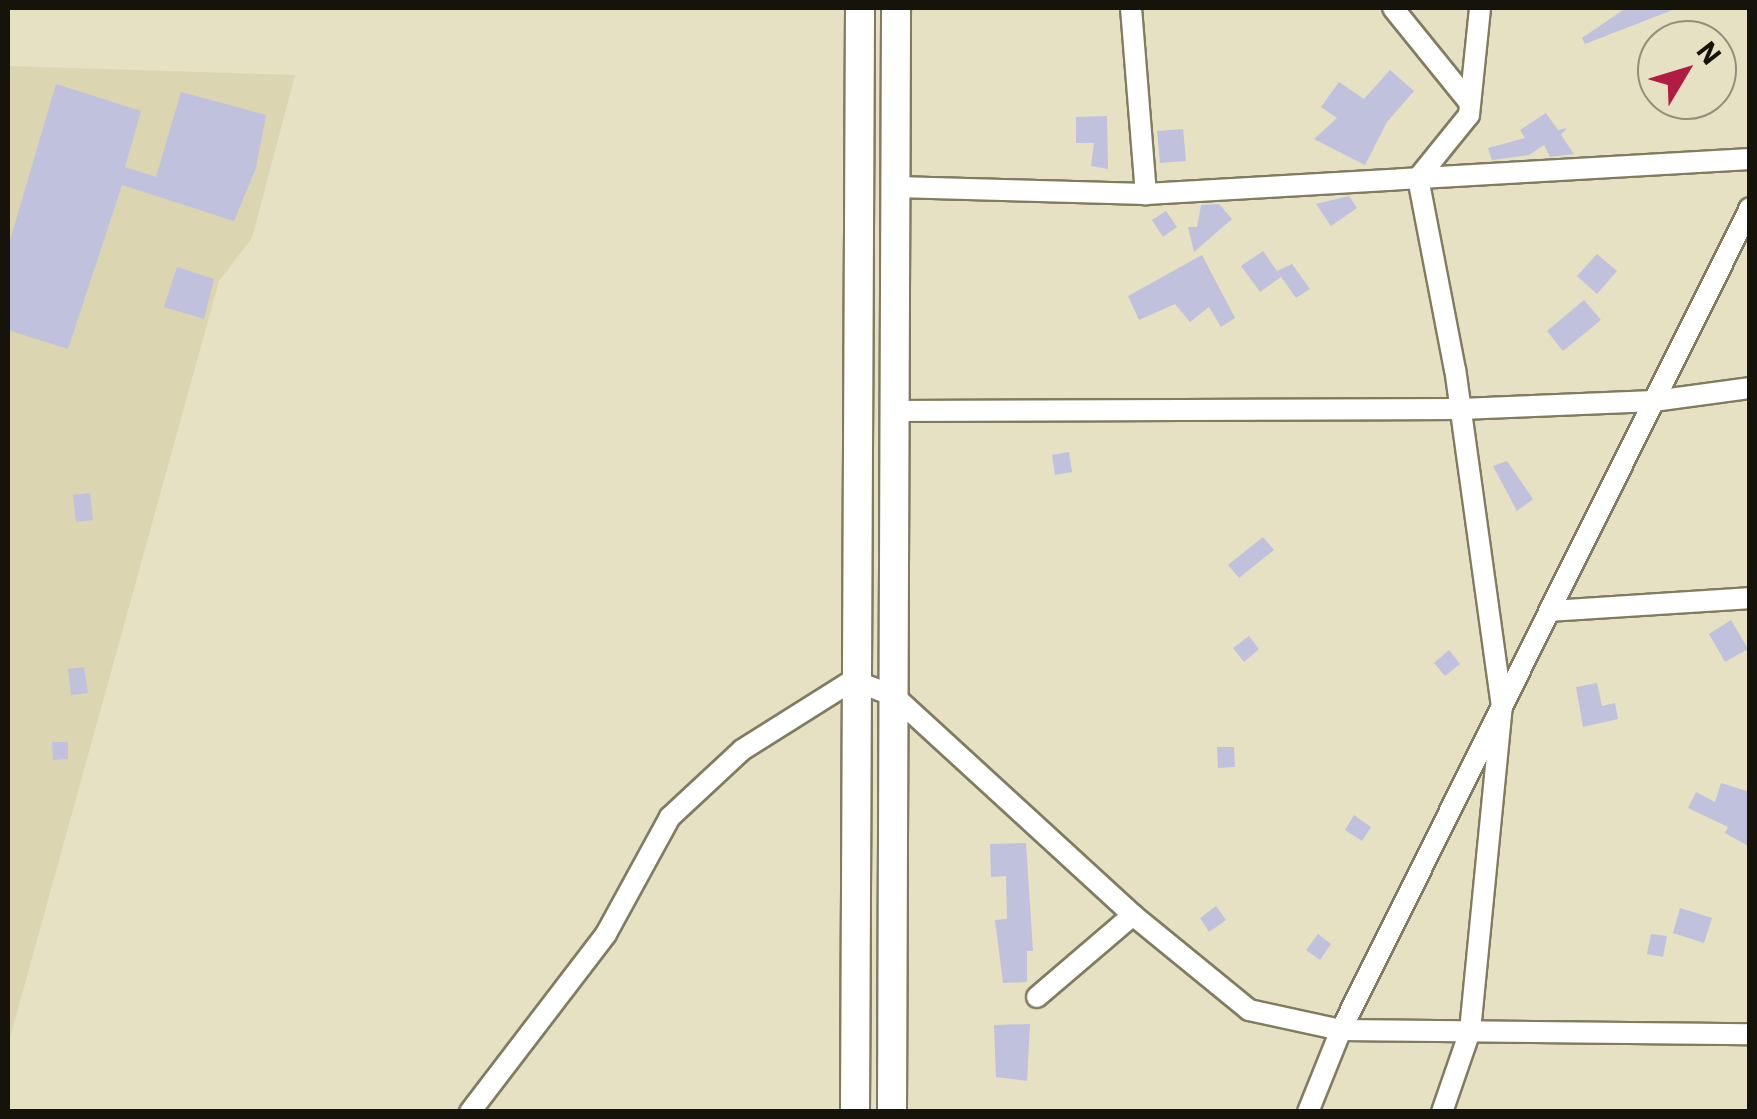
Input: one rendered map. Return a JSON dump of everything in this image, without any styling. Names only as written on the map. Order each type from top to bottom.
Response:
[{"type":"street","points":[[855,1112],[853,680],[860,8]]},
{"type":"street","points":[[892,1112],[896,8]]},
{"type":"street","points":[[1131,8],[1146,194]]},
{"type":"street","points":[[1392,8],[1470,103]]},
{"type":"street","points":[[1442,1112],[1470,1031],[1502,707],[1461,410],[1418,178],[1468,115],[1480,8]]},
{"type":"street","points":[[896,187],[1146,194],[1750,159]]},
{"type":"street","points":[[1308,1112],[1341,1030],[1747,218]]},
{"type":"street","points":[[895,411],[1461,410],[1654,401],[1750,388]]},
{"type":"street","points":[[1550,610],[1750,598]]},
{"type":"street","points":[[853,680],[894,696],[1132,915],[1250,1010],[1341,1030],[1750,1034]]},
{"type":"street","points":[[470,1112],[606,934],[670,817],[742,750],[853,680]]},
{"type":"street","points":[[1037,997],[1132,915]]},
{"type":"shaded area","points":[[8,66],[295,75],[252,238],[219,281],[8,1045]]},
{"type":"building","points":[[1626,8],[1675,9],[1637,20],[1637,24],[1585,44],[1582,38]]},
{"type":"building","points":[[1390,70],[1414,91],[1387,122],[1365,165],[1314,139],[1337,118],[1321,107],[1339,82],[1364,99]]},
{"type":"building","points":[[56,84],[141,111],[125,167],[156,177],[181,92],[266,115],[256,168],[234,221],[122,185],[68,349],[8,330],[10,240]]},
{"type":"building","points":[[1546,113],[1558,130],[1567,128],[1561,135],[1574,154],[1550,157],[1544,145],[1529,155],[1492,160],[1488,148],[1525,138],[1520,130]]},
{"type":"building","points":[[1107,116],[1108,169],[1091,166],[1094,143],[1076,143],[1076,117]]},
{"type":"building","points":[[1183,129],[1186,161],[1160,163],[1157,131]]},
{"type":"building","points":[[1349,196],[1357,208],[1331,226],[1316,204]]},
{"type":"building","points":[[1219,204],[1232,219],[1194,252],[1188,227],[1197,227],[1201,205]]},
{"type":"building","points":[[1166,211],[1177,227],[1163,237],[1152,220]]},
{"type":"building","points":[[1263,251],[1281,277],[1260,292],[1241,266]]},
{"type":"building","points":[[1597,254],[1617,271],[1597,294],[1577,276]]},
{"type":"building","points":[[1202,255],[1235,318],[1221,327],[1209,307],[1190,322],[1175,304],[1139,320],[1128,296]]},
{"type":"building","points":[[1292,264],[1310,289],[1296,298],[1277,271]]},
{"type":"building","points":[[177,267],[214,279],[204,319],[164,307]]},
{"type":"building","points":[[1584,300],[1601,320],[1563,351],[1547,331]]},
{"type":"building","points":[[1069,452],[1072,472],[1055,475],[1052,455]]},
{"type":"building","points":[[1507,461],[1533,499],[1517,511],[1493,466]]},
{"type":"building","points":[[90,493],[93,520],[76,522],[73,495]]},
{"type":"building","points":[[1263,537],[1274,550],[1239,578],[1228,565]]},
{"type":"building","points":[[1731,620],[1748,649],[1725,662],[1709,634]]},
{"type":"building","points":[[1249,636],[1259,649],[1244,662],[1233,648]]},
{"type":"building","points":[[1449,650],[1460,664],[1445,676],[1434,663]]},
{"type":"building","points":[[84,667],[88,693],[71,695],[68,669]]},
{"type":"building","points":[[1597,683],[1602,706],[1615,703],[1618,719],[1583,727],[1576,687]]},
{"type":"building","points":[[52,742],[68,742],[68,759],[53,760]]},
{"type":"building","points":[[1217,747],[1234,747],[1235,767],[1218,768]]},
{"type":"building","points":[[1721,783],[1750,792],[1750,847],[1725,833],[1728,827],[1688,808],[1696,792],[1715,802]]},
{"type":"building","points":[[1354,815],[1371,827],[1362,841],[1345,830]]},
{"type":"building","points":[[1026,843],[1033,951],[1027,951],[1027,982],[1003,983],[995,920],[1007,919],[1006,876],[991,877],[990,844]]},
{"type":"building","points":[[1216,906],[1226,920],[1209,932],[1200,918]]},
{"type":"building","points":[[1680,908],[1712,918],[1704,943],[1673,933]]},
{"type":"building","points":[[1318,934],[1331,944],[1320,960],[1306,950]]},
{"type":"building","points":[[1651,934],[1667,936],[1663,957],[1647,954]]},
{"type":"building","points":[[1030,1024],[1027,1081],[996,1077],[994,1025]]}]
